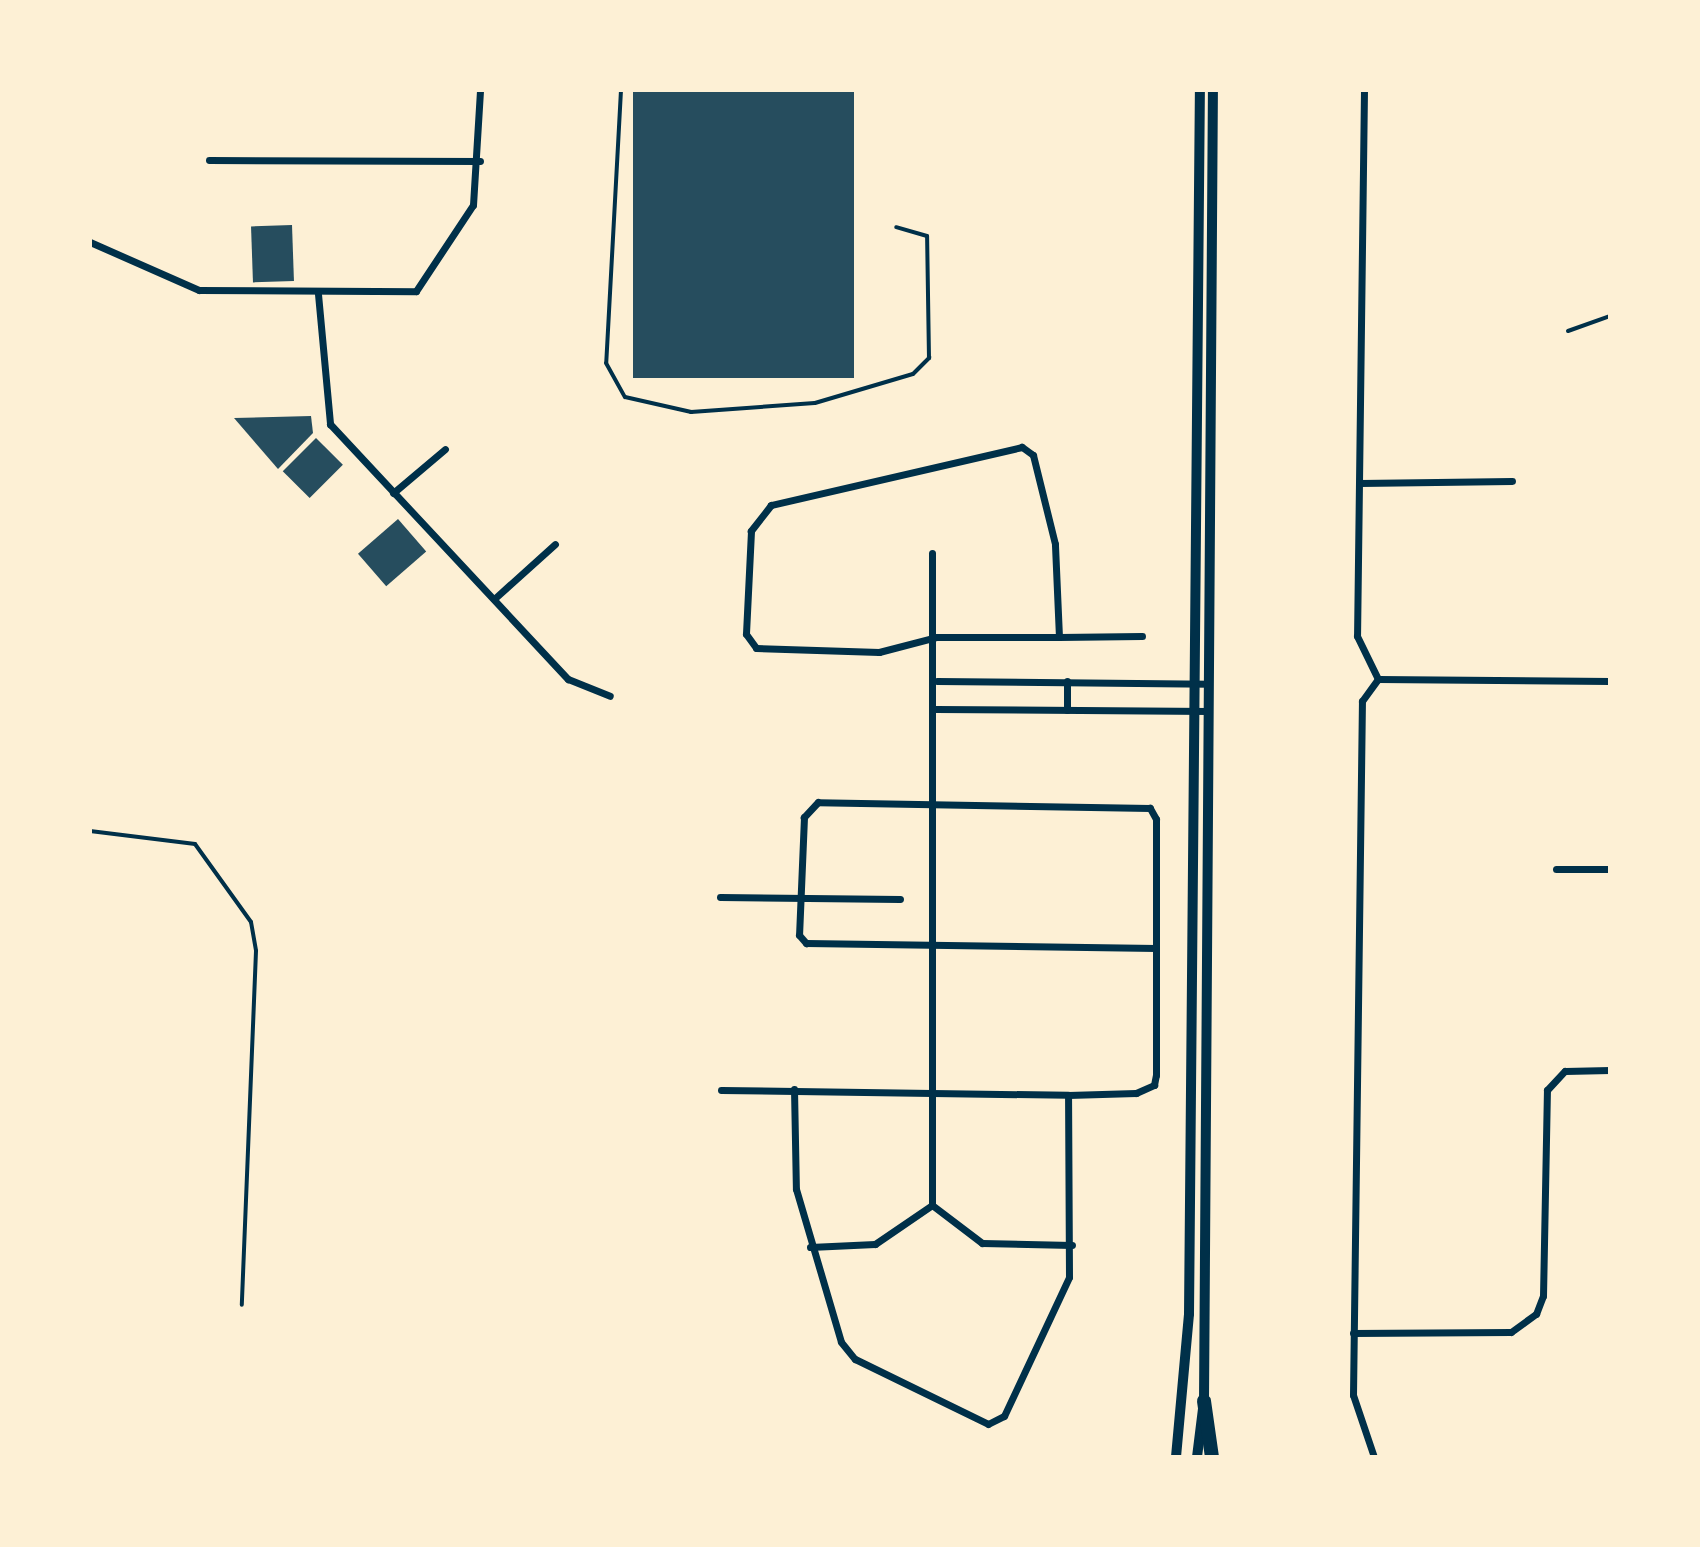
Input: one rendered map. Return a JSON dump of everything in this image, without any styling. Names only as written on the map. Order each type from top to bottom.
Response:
[{"type":"highway","points":[[1204,1401],[1212,1457]]},
{"type":"main road","points":[[1176,1457],[1189,1314],[1200,90]]},
{"type":"main road","points":[[1197,1457],[1204,1401],[1213,90]]},
{"type":"street","points":[[90,242],[199,290],[318,294],[422,288],[473,205],[480,161],[480,90]]},
{"type":"street","points":[[1364,90],[1357,636],[1378,679]]},
{"type":"street","points":[[209,160],[480,161]]},
{"type":"street","points":[[318,294],[327,418],[568,679],[610,696]]},
{"type":"street","points":[[1059,637],[1055,544],[1033,455],[1022,447],[762,511],[751,531],[752,646],[879,652],[937,637],[1059,637],[1142,636]]},
{"type":"street","points":[[393,493],[445,449]]},
{"type":"street","points":[[1360,483],[1512,481]]},
{"type":"street","points":[[494,599],[555,544]]},
{"type":"street","points":[[932,553],[937,637],[932,1205]]},
{"type":"street","points":[[1378,679],[1610,681]]},
{"type":"street","points":[[1374,1457],[1353,1395],[1353,1333],[1358,717],[1378,679]]},
{"type":"street","points":[[937,681],[1209,684]]},
{"type":"street","points":[[1067,681],[1067,710]]},
{"type":"street","points":[[936,709],[1209,711]]},
{"type":"street","points":[[721,1090],[933,1090],[1068,1095],[1136,1093],[1154,1085],[1156,948],[1150,808],[935,803],[811,806],[804,817],[800,897],[799,935],[806,943],[1156,948]]},
{"type":"street","points":[[1556,869],[1610,869]]},
{"type":"street","points":[[720,897],[900,899]]},
{"type":"street","points":[[1353,1333],[1511,1332],[1528,1322],[1543,1296],[1547,1090],[1565,1071],[1610,1070]]},
{"type":"street","points":[[794,1089],[796,1189],[810,1247],[847,1352],[988,1424],[1004,1416],[1069,1277],[1072,1245],[1068,1095]]},
{"type":"street","points":[[810,1247],[875,1244],[932,1205]]},
{"type":"street","points":[[932,1205],[982,1243],[1072,1245]]},
{"type":"lane","points":[[621,90],[606,363],[625,397],[691,412],[800,404],[913,374],[929,358],[927,236],[896,227]]},
{"type":"lane","points":[[1568,331],[1610,316]]},
{"type":"lane","points":[[90,831],[195,844],[251,922],[256,951],[242,1305]]},
{"type":"building","points":[[633,90],[854,90],[854,378],[633,378]]},
{"type":"building","points":[[292,225],[294,281],[253,282],[251,226]]},
{"type":"building","points":[[311,416],[313,433],[278,469],[234,418]]},
{"type":"building","points":[[316,438],[343,465],[310,498],[283,471]]},
{"type":"building","points":[[398,519],[426,551],[386,586],[358,554]]}]
